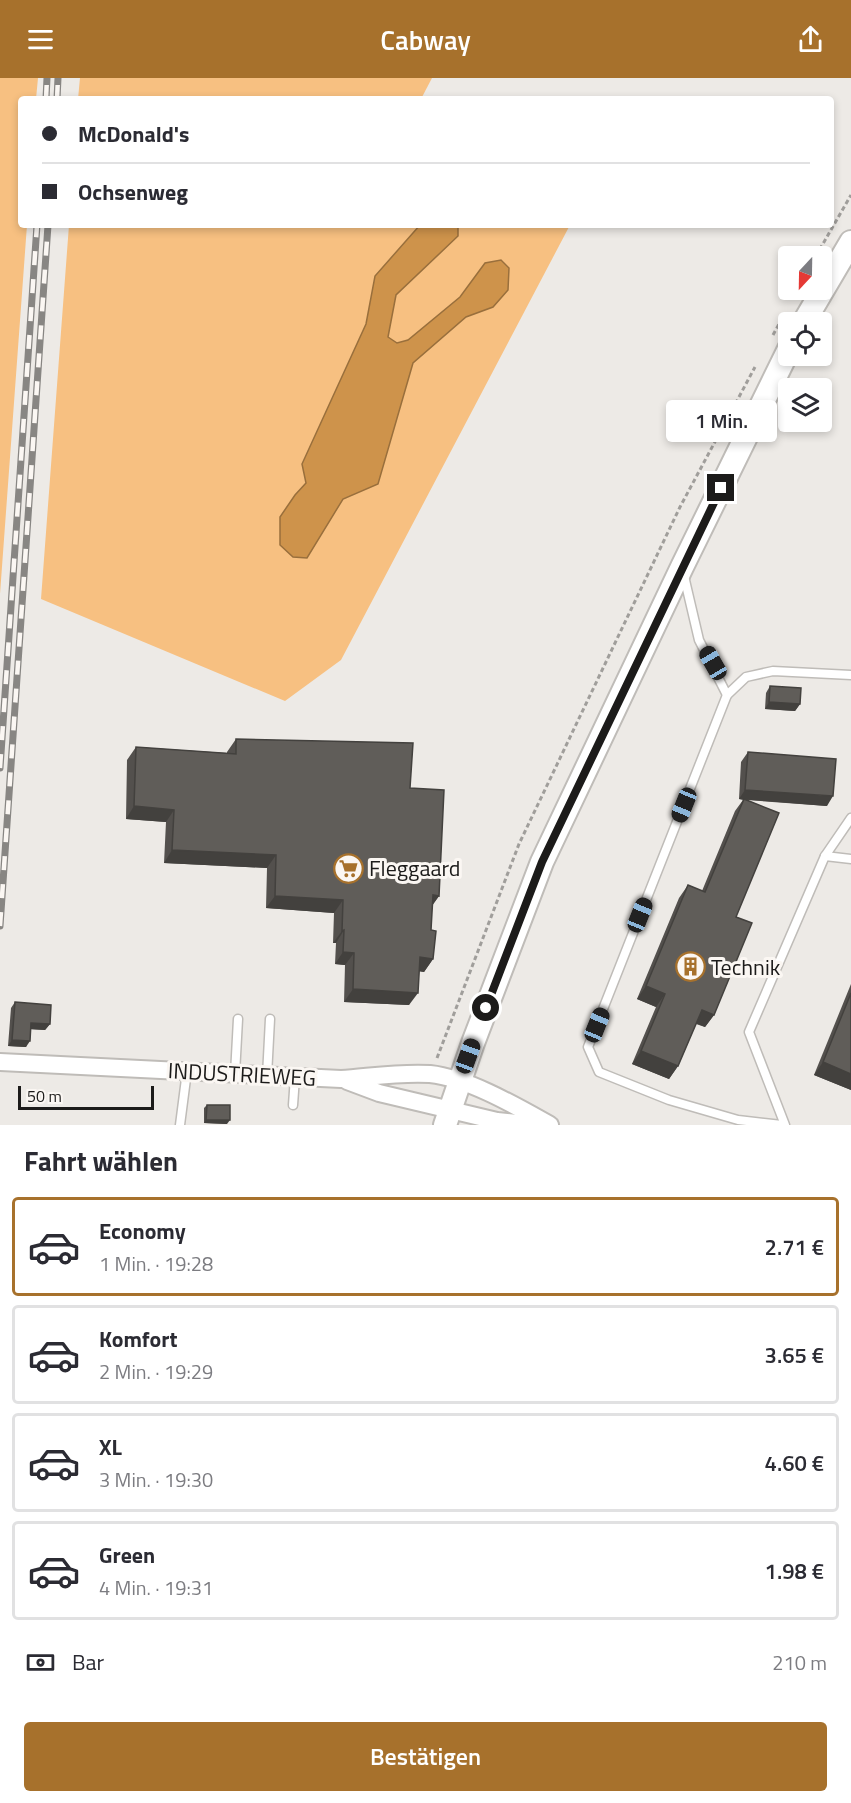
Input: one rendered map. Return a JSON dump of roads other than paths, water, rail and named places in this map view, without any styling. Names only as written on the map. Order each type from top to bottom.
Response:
[{"type":"main road","points":[[798,312],[851,242]]},
{"type":"main road","points":[[448,1117],[520,914],[542,862],[682,567],[778,347]]},
{"type":"street","name":"INDUSTRIEWEG","points":[[0,1062],[341,1079],[431,1074],[459,1082],[506,1101],[550,1125]]},
{"type":"street","name":"INDUSTRIEWEG","points":[[341,1079],[448,1117],[536,1125]]},
{"type":"lane","points":[[682,567],[699,640],[728,695]]},
{"type":"lane","points":[[851,675],[773,671],[746,677],[728,695],[588,1047],[598,1072],[669,1100],[738,1120],[784,1125],[749,1032],[825,856],[851,818]]},
{"type":"lane","points":[[825,856],[851,859]]},
{"type":"lane","points":[[235,1074],[238,1019]]},
{"type":"lane","points":[[267,1076],[270,1019]]},
{"type":"lane","points":[[180,1125],[187,1071]]},
{"type":"lane","points":[[292,1105],[295,1077]]},
{"type":"railway","points":[[46,96],[47,78]]},
{"type":"railway","points":[[57,96],[58,78]]},
{"type":"railway","points":[[0,768],[37,228]]},
{"type":"railway","points":[[0,926],[48,228]]},
{"type":"place","name":"Fleggaard","points":[[348,868]]},
{"type":"place","name":"Technik","points":[[690,967]]}]
